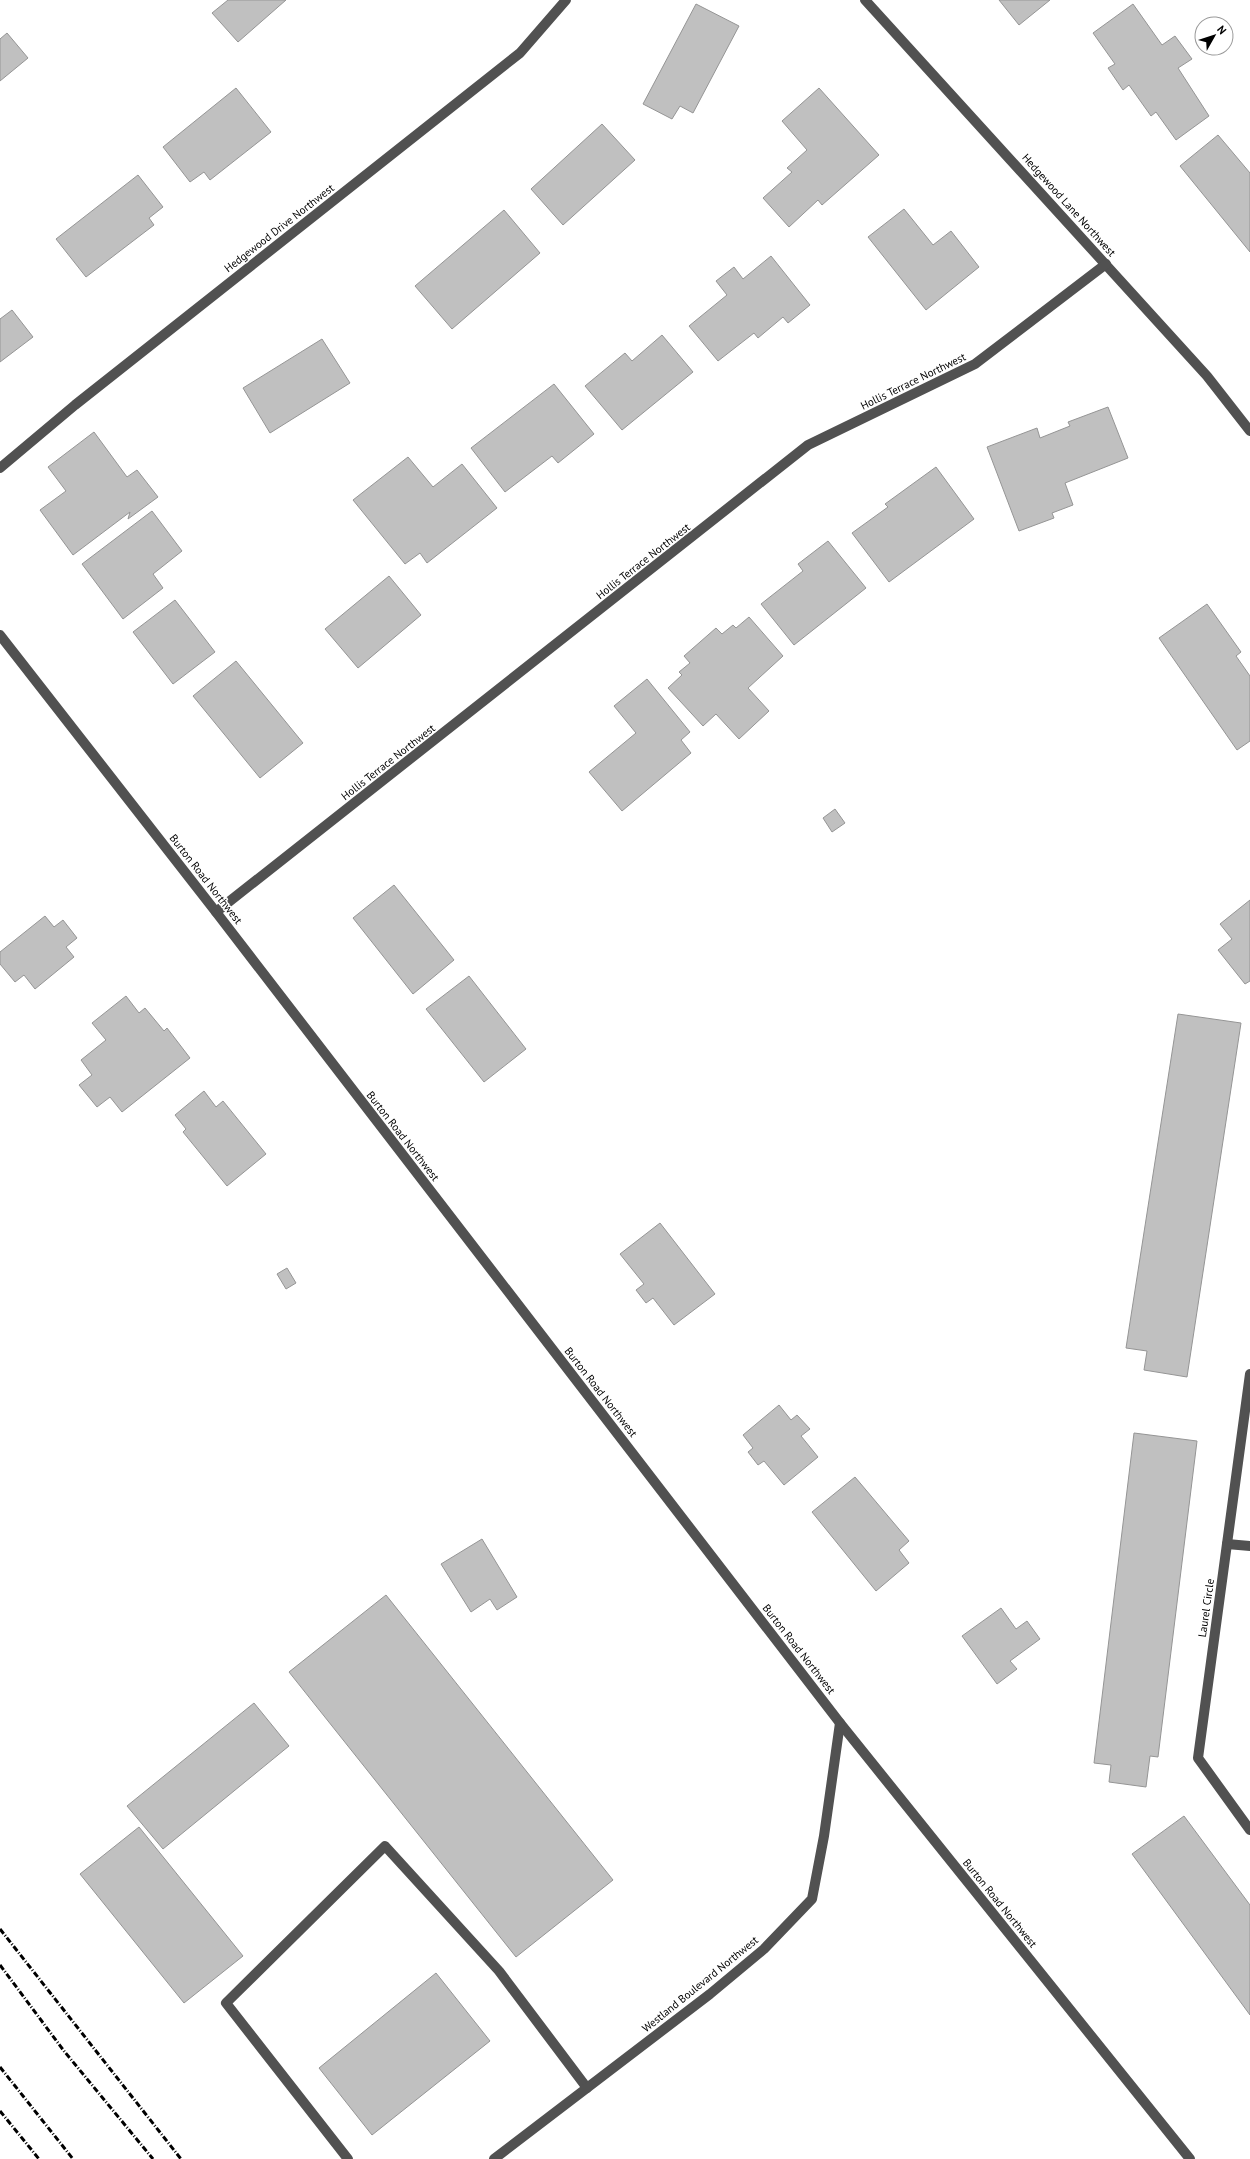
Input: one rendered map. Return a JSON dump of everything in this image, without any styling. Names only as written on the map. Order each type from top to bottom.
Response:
[{"type":"street","name":"Hedgewood Drive Northwest","points":[[0,468],[75,405],[520,53],[566,0]]},
{"type":"street","name":"Hedgewood Lane Northwest","points":[[865,0],[1207,376],[1250,431]]},
{"type":"street","name":"Hollis Terrace Northwest","points":[[216,912],[808,445],[975,364],[1106,264]]},
{"type":"street","name":"Burton Road Northwest","points":[[0,635],[216,912],[840,1723],[1190,2159]]},
{"type":"street","name":"Laurel Circle","points":[[1250,1374],[1198,1758],[1250,1830]]},
{"type":"street","points":[[1227,1544],[1250,1546]]},
{"type":"street","name":"Westland Boulevard Northwest","points":[[494,2159],[710,1994],[764,1950],[812,1899],[824,1836],[840,1723]]},
{"type":"street","points":[[348,2159],[226,2003],[385,1846],[499,1971],[587,2088]]},
{"type":"building","points":[[228,0],[286,0],[238,42],[212,13]]},
{"type":"building","points":[[999,0],[1050,0],[1019,25]]},
{"type":"building","points":[[696,4],[739,26],[693,113],[680,106],[672,119],[643,104]]},
{"type":"building","points":[[1133,4],[1162,45],[1175,36],[1192,59],[1178,68],[1209,116],[1176,140],[1156,112],[1151,116],[1129,85],[1123,90],[1108,68],[1115,64],[1093,33]]},
{"type":"building","points":[[7,33],[28,58],[0,81],[0,39]]},
{"type":"building","points":[[236,88],[271,132],[210,180],[204,172],[190,182],[163,147]]},
{"type":"building","points":[[819,88],[879,155],[822,205],[818,200],[789,227],[763,198],[792,172],[787,168],[807,150],[782,121]]},
{"type":"building","points":[[602,124],[635,160],[563,225],[531,189]]},
{"type":"building","points":[[1218,135],[1250,173],[1250,252],[1180,166]]},
{"type":"building","points":[[138,175],[163,207],[149,218],[154,225],[86,277],[56,239]]},
{"type":"building","points":[[904,209],[933,245],[951,231],[979,267],[926,310],[868,237]]},
{"type":"building","points":[[504,210],[540,253],[452,329],[415,286]]},
{"type":"building","points":[[771,256],[810,305],[788,323],[783,317],[758,338],[754,333],[718,361],[689,326],[727,295],[716,281],[734,267],[743,279]]},
{"type":"building","points":[[12,310],[33,337],[0,362],[0,319]]},
{"type":"building","points":[[662,335],[693,372],[622,430],[585,386],[625,353],[632,361]]},
{"type":"building","points":[[322,339],[350,383],[270,433],[243,388]]},
{"type":"building","points":[[554,384],[594,434],[558,463],[552,456],[505,492],[471,448]]},
{"type":"building","points":[[1108,407],[1128,458],[1065,483],[1073,505],[1052,513],[1054,518],[1019,531],[987,447],[1037,428],[1040,438],[1070,426],[1068,422]]},
{"type":"building","points":[[94,432],[127,477],[137,470],[158,497],[128,519],[130,512],[73,555],[40,510],[66,491],[48,467]]},
{"type":"building","points":[[408,457],[433,487],[462,464],[497,508],[427,563],[420,553],[405,564],[353,500]]},
{"type":"building","points":[[936,467],[974,519],[889,582],[852,533],[888,507],[885,504]]},
{"type":"building","points":[[152,511],[182,551],[153,574],[163,588],[123,619],[82,564]]},
{"type":"building","points":[[828,541],[866,588],[794,645],[761,604],[803,571],[798,564]]},
{"type":"building","points":[[389,576],[421,615],[358,668],[325,629]]},
{"type":"building","points":[[175,600],[215,652],[173,684],[133,632]]},
{"type":"building","points":[[1207,604],[1241,652],[1236,656],[1250,676],[1250,741],[1237,750],[1159,638]]},
{"type":"building","points":[[749,617],[783,656],[748,688],[769,711],[739,739],[716,714],[703,726],[668,688],[682,675],[679,672],[690,663],[684,656],[716,628],[722,634],[733,625],[736,628]]},
{"type":"building","points":[[236,661],[303,743],[260,778],[193,696]]},
{"type":"building","points":[[647,679],[690,732],[681,740],[691,753],[622,811],[589,772],[636,733],[614,706]]},
{"type":"building","points":[[835,809],[845,823],[832,832],[823,818]]},
{"type":"building","points":[[394,885],[454,960],[413,994],[353,918]]},
{"type":"building","points":[[1250,900],[1250,981],[1245,984],[1218,950],[1232,939],[1220,924]]},
{"type":"building","points":[[45,916],[54,927],[63,920],[77,938],[66,947],[74,957],[35,989],[24,975],[15,982],[0,964],[0,952]]},
{"type":"building","points":[[469,976],[526,1049],[484,1082],[426,1009]]},
{"type":"building","points":[[126,996],[139,1013],[145,1008],[164,1031],[167,1028],[190,1058],[122,1112],[110,1097],[97,1107],[79,1085],[92,1075],[81,1060],[106,1040],[92,1023]]},
{"type":"building","points":[[1178,1014],[1241,1023],[1187,1377],[1144,1370],[1147,1351],[1126,1348]]},
{"type":"building","points":[[204,1091],[216,1107],[223,1101],[266,1154],[227,1186],[183,1132],[186,1129],[175,1115]]},
{"type":"building","points":[[660,1223],[715,1294],[674,1325],[653,1298],[646,1303],[636,1290],[644,1284],[620,1254]]},
{"type":"building","points":[[287,1268],[296,1283],[286,1289],[277,1274]]},
{"type":"building","points":[[779,1405],[791,1420],[797,1415],[810,1429],[801,1436],[818,1457],[784,1485],[764,1461],[758,1465],[748,1452],[753,1448],[743,1435]]},
{"type":"building","points":[[1134,1433],[1197,1441],[1158,1757],[1150,1756],[1146,1787],[1109,1782],[1111,1765],[1094,1763]]},
{"type":"building","points":[[855,1477],[909,1541],[899,1550],[909,1563],[876,1591],[812,1512]]},
{"type":"building","points":[[482,1539],[517,1597],[497,1610],[490,1599],[471,1612],[441,1564]]},
{"type":"building","points":[[386,1595],[613,1880],[516,1957],[289,1672]]},
{"type":"building","points":[[1001,1608],[1016,1629],[1027,1621],[1040,1639],[1010,1661],[1017,1669],[997,1684],[962,1636]]},
{"type":"building","points":[[254,1703],[289,1746],[163,1849],[127,1806]]},
{"type":"building","points":[[1184,1816],[1250,1905],[1250,2015],[1132,1854]]},
{"type":"building","points":[[139,1827],[243,1956],[184,2003],[80,1874]]},
{"type":"building","points":[[436,1973],[490,2041],[372,2135],[319,2068]]},
{"type":"railway","points":[[0,1929],[181,2159]]},
{"type":"railway","points":[[0,1965],[64,2051],[153,2159]]},
{"type":"railway","points":[[0,2067],[73,2159]]},
{"type":"railway","points":[[0,2111],[39,2159]]}]
